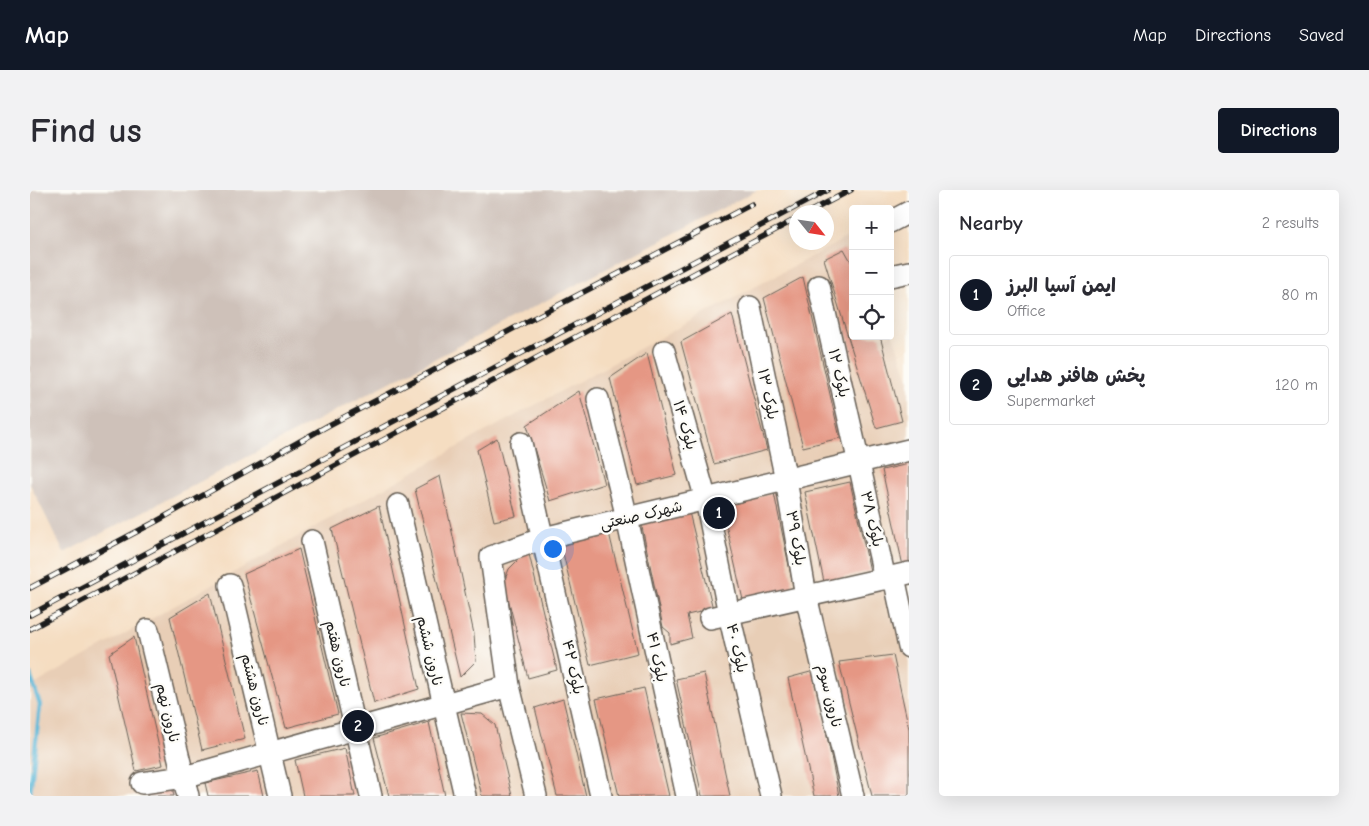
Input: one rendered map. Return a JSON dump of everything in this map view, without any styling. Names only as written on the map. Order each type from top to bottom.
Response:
[{"type":"street","points":[[894,220],[909,212]]},
{"type":"street","points":[[894,275],[909,272]]},
{"type":"street","name":"بلوک ۱۲","points":[[818,286],[859,460]]},
{"type":"street","name":"بلوک ۱۳","points":[[750,307],[786,480]]},
{"type":"street","name":"بلوک ۱۴","points":[[664,351],[706,500]]},
{"type":"street","name":"بلوک ۴۱","points":[[598,399],[627,518],[687,796]]},
{"type":"street","name":"بلوک ۴۲","points":[[521,443],[601,796]]},
{"type":"street","name":"شهرک صنعتی","points":[[509,686],[491,557],[544,538],[706,500],[859,460],[909,450]]},
{"type":"street","name":"بلوک ۳۸","points":[[859,460],[896,576],[909,646]]},
{"type":"street","name":"بلوک ۳۹","points":[[786,480],[806,596]]},
{"type":"street","name":"بلوک ۴۰","points":[[706,500],[719,616],[771,796]]},
{"type":"street","name":"نارون ششم","points":[[398,505],[442,704],[465,796]]},
{"type":"street","name":"نارون هفتم","points":[[312,541],[371,796]]},
{"type":"street","points":[[719,616],[896,576]]},
{"type":"street","name":"نارون هشتم","points":[[230,585],[280,796]]},
{"type":"street","name":"نارون سوم","points":[[806,596],[853,796]]},
{"type":"street","name":"نارون نهم","points":[[148,630],[186,786]]},
{"type":"street","points":[[142,783],[186,786],[270,753],[509,686],[536,796]]},
{"type":"shaded area","points":[[30,190],[757,190],[64,553],[30,484]]},
{"type":"shaded area","points":[[846,238],[849,244],[849,340],[894,340],[894,338],[909,379],[909,796],[30,796],[30,687],[481,434],[824,250],[834,250],[834,244]]},
{"type":"building","points":[[844,249],[849,258],[849,340],[881,340],[902,421],[876,428],[824,259]]},
{"type":"building","points":[[803,277],[840,438],[803,447],[764,298]]},
{"type":"building","points":[[732,314],[767,450],[714,464],[681,342]]},
{"type":"building","points":[[647,353],[677,475],[637,485],[610,378]]},
{"type":"building","points":[[579,391],[604,484],[550,501],[527,425]]},
{"type":"building","points":[[497,438],[516,516],[494,521],[477,450]]},
{"type":"building","points":[[909,464],[909,565],[903,566],[882,470]]},
{"type":"building","points":[[440,476],[474,634],[476,661],[460,677],[415,489]]},
{"type":"building","points":[[850,482],[870,571],[824,582],[805,492]]},
{"type":"building","points":[[774,493],[794,590],[743,600],[722,507]]},
{"type":"building","points":[[379,506],[419,689],[374,703],[332,529]]},
{"type":"building","points":[[689,512],[713,609],[687,615],[692,638],[670,644],[670,633],[663,627],[642,527],[646,521]]},
{"type":"building","points":[[609,533],[638,653],[590,665],[561,545]]},
{"type":"building","points":[[299,549],[338,714],[286,728],[244,574]]},
{"type":"building","points":[[528,550],[557,670],[528,678],[504,582],[509,569]]},
{"type":"building","points":[[210,593],[245,739],[202,750],[170,617]]},
{"type":"building","points":[[134,637],[163,765],[136,771],[109,654]]},
{"type":"building","points":[[893,655],[909,729],[909,796],[872,796],[839,662]]},
{"type":"building","points":[[814,671],[839,796],[814,796],[788,678]]},
{"type":"building","points":[[704,673],[730,796],[702,796],[676,679]]},
{"type":"building","points":[[644,688],[669,796],[619,796],[596,699]]},
{"type":"building","points":[[563,699],[586,796],[557,796],[535,708]]},
{"type":"building","points":[[461,713],[482,714],[495,725],[512,796],[482,796]]},
{"type":"building","points":[[429,722],[445,796],[389,796],[374,738]]},
{"type":"building","points":[[345,748],[355,796],[303,796],[295,760]]},
{"type":"building","points":[[258,771],[264,796],[208,796],[205,783]]},
{"type":"building","points":[[172,786],[174,796],[147,796],[146,791]]},
{"type":"waterway","points":[[30,675],[40,705],[30,793]]},
{"type":"railway","points":[[30,615],[828,190]]},
{"type":"railway","points":[[822,205],[851,190]]},
{"type":"railway","points":[[30,588],[157,521],[329,425],[752,204]]},
{"type":"railway","points":[[30,629],[789,223]]},
{"type":"place","name":"ایمن آسیا البرز","points":[[719,513]]},
{"type":"place","name":"پخش هافنر هدایی","points":[[358,726]]}]
